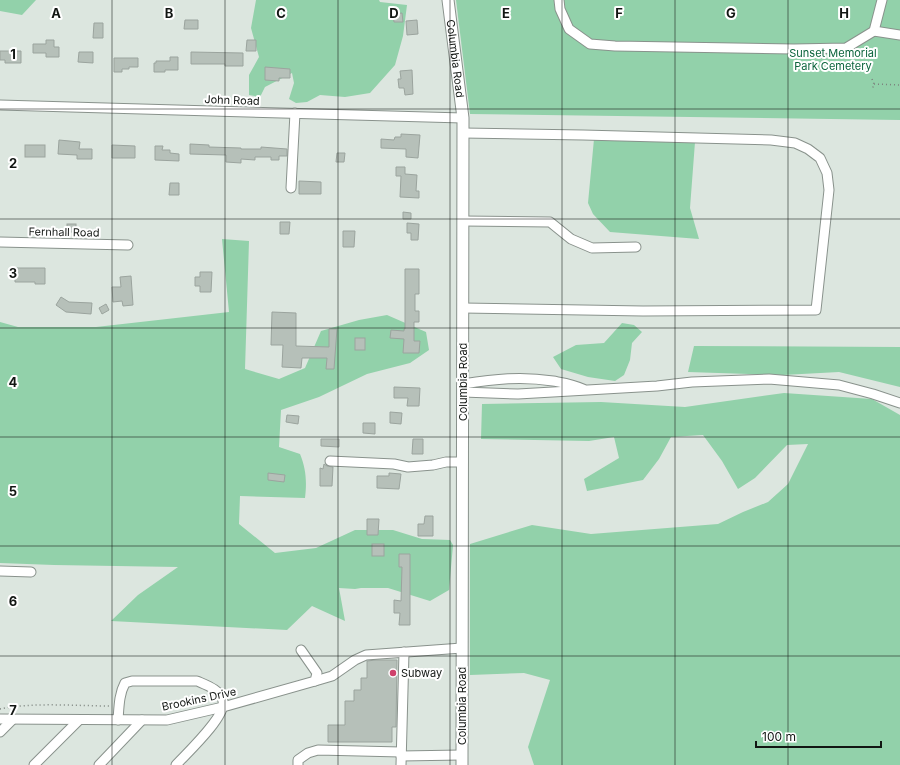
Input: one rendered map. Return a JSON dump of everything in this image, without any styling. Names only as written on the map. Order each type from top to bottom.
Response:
[{"type":"main road","name":"Columbia Road","points":[[448,0],[463,118],[462,760]]},
{"type":"street","points":[[559,0],[560,8],[569,29],[590,44],[615,46],[778,49],[846,48],[874,32],[900,35]]},
{"type":"street","points":[[874,32],[882,0]]},
{"type":"street","name":"John Road","points":[[0,105],[463,118]]},
{"type":"street","points":[[292,188],[295,113]]},
{"type":"street","points":[[463,133],[583,134],[755,140],[795,143],[808,149],[820,158],[827,173],[828,190],[816,310],[643,311],[463,308]]},
{"type":"street","points":[[463,221],[550,222],[571,238],[592,248],[636,247]]},
{"type":"street","name":"Fernhall Road","points":[[0,242],[128,245]]},
{"type":"street","points":[[518,394],[522,389],[523,384],[519,378]]},
{"type":"street","points":[[463,388],[496,379],[519,378],[574,384],[584,390]]},
{"type":"street","points":[[463,388],[518,394],[692,382],[769,379],[839,385],[900,403]]},
{"type":"street","points":[[330,461],[394,464],[408,467],[434,465],[446,462],[463,462]]},
{"type":"street","points":[[0,571],[31,572]]},
{"type":"street","name":"Brookins Drive","points":[[0,719],[167,720],[223,707],[332,676],[355,660],[366,655],[462,648]]},
{"type":"street","points":[[301,650],[317,673],[316,681]]},
{"type":"street","points":[[401,758],[404,652]]},
{"type":"street","points":[[118,720],[122,688],[125,683],[132,681],[197,681],[218,692],[223,700],[223,707],[211,728],[176,765]]},
{"type":"street","points":[[0,732],[12,720]]},
{"type":"street","points":[[34,765],[79,720]]},
{"type":"street","points":[[99,765],[142,720]]},
{"type":"street","points":[[298,765],[298,760],[308,753],[318,750],[401,758],[462,760]]},
{"type":"path","points":[[872,79],[874,84],[872,90]]},
{"type":"path","points":[[874,84],[900,85]]},
{"type":"path","points":[[0,709],[33,706],[119,706]]},
{"type":"green space","points":[[0,0],[36,0],[22,15],[0,11]]},
{"type":"green space","points":[[256,0],[379,0],[380,2],[407,5],[403,36],[395,65],[370,93],[345,97],[320,95],[307,102],[296,103],[289,99],[294,83],[292,73],[265,87],[260,97],[249,95],[249,75],[259,57],[251,28]]},
{"type":"green space","name":"Sunset Memorial Park Cemetery","points":[[456,0],[900,0],[900,120],[470,114]]},
{"type":"green space","points":[[594,139],[695,142],[690,208],[699,239],[610,232],[593,214],[588,203]]},
{"type":"green space","points":[[222,239],[249,241],[245,369],[279,379],[305,368],[321,331],[359,320],[387,315],[426,332],[429,350],[410,363],[367,374],[319,397],[281,410],[279,447],[300,454],[306,475],[305,498],[240,496],[239,524],[275,553],[316,548],[355,530],[393,530],[422,539],[450,540],[453,545],[449,590],[430,601],[388,588],[339,588],[345,621],[312,606],[287,630],[111,621],[138,595],[178,567],[0,563],[0,322],[18,327],[96,327],[229,312]]},
{"type":"green space","points":[[622,323],[634,325],[642,332],[632,343],[630,360],[624,375],[615,381],[588,377],[561,369],[553,357],[576,345],[604,343]]},
{"type":"green space","points":[[694,346],[900,347],[900,387],[839,372],[783,375],[688,372]]},
{"type":"green space","points":[[784,393],[872,399],[900,415],[900,765],[534,765],[528,747],[550,680],[524,673],[470,675],[470,544],[532,525],[591,534],[718,524],[768,502],[788,484],[808,444],[787,445],[755,478],[738,489],[722,461],[703,435],[671,437],[659,459],[643,480],[587,491],[584,479],[619,458],[614,437],[589,441],[481,439],[482,404],[601,402],[685,407]]},
{"type":"building","points":[[402,13],[403,22],[394,22],[393,14]]},
{"type":"building","points":[[185,20],[198,20],[198,29],[184,29]]},
{"type":"building","points":[[417,20],[418,34],[407,35],[406,21]]},
{"type":"building","points":[[94,23],[103,23],[103,38],[93,38]]},
{"type":"building","points":[[46,40],[54,40],[54,47],[59,47],[59,57],[46,57],[46,53],[33,53],[33,44],[46,44]]},
{"type":"building","points":[[247,40],[256,40],[256,51],[246,51]]},
{"type":"building","points":[[0,51],[21,51],[21,63],[5,63],[5,60],[0,60]]},
{"type":"building","points":[[79,52],[93,52],[93,63],[78,62]]},
{"type":"building","points":[[191,52],[243,53],[243,66],[225,66],[225,64],[191,64]]},
{"type":"building","points":[[170,57],[178,57],[178,70],[154,72],[154,63],[156,63],[156,61],[170,61]]},
{"type":"building","points":[[114,58],[138,58],[138,67],[129,67],[129,69],[122,69],[122,72],[114,72]]},
{"type":"building","points":[[265,67],[290,69],[290,78],[279,78],[279,81],[265,80]]},
{"type":"building","points":[[412,70],[413,94],[405,95],[404,88],[399,88],[398,79],[401,79],[400,71]]},
{"type":"building","points":[[401,134],[420,135],[418,158],[406,157],[406,149],[381,148],[381,139],[394,140],[395,137],[401,137]]},
{"type":"building","points":[[59,140],[80,142],[79,149],[92,149],[92,159],[77,159],[77,155],[58,154]]},
{"type":"building","points":[[190,144],[241,149],[261,149],[261,147],[287,149],[287,156],[279,156],[279,160],[271,160],[271,157],[255,157],[255,160],[241,159],[241,163],[226,162],[226,155],[190,154]]},
{"type":"building","points":[[25,145],[45,145],[45,157],[25,157]]},
{"type":"building","points":[[112,145],[135,146],[135,158],[112,158]]},
{"type":"building","points":[[155,146],[163,146],[162,150],[170,150],[170,153],[179,154],[179,161],[155,160]]},
{"type":"building","points":[[337,153],[345,153],[344,162],[336,162]]},
{"type":"building","points":[[396,167],[405,167],[405,174],[417,175],[416,191],[419,191],[419,198],[400,197],[401,176],[396,176]]},
{"type":"building","points":[[299,181],[321,182],[321,194],[299,194]]},
{"type":"building","points":[[170,183],[179,183],[179,195],[169,195]]},
{"type":"building","points":[[403,212],[411,213],[411,219],[403,219]]},
{"type":"building","points":[[280,222],[290,222],[289,234],[280,234]]},
{"type":"building","points":[[407,223],[419,224],[418,240],[411,240],[411,233],[407,233]]},
{"type":"building","points":[[67,224],[76,224],[76,232],[67,232]]},
{"type":"building","points":[[343,231],[355,231],[354,247],[343,247]]},
{"type":"building","points":[[15,268],[45,268],[45,284],[35,284],[35,282],[15,282]]},
{"type":"building","points":[[405,269],[419,269],[419,294],[415,294],[415,311],[419,311],[419,322],[414,322],[414,341],[420,341],[419,353],[403,353],[404,339],[390,338],[391,330],[404,331],[405,329]]},
{"type":"building","points":[[200,272],[212,272],[211,292],[200,292],[200,286],[195,286],[195,277],[200,277]]},
{"type":"building","points":[[131,276],[133,305],[123,306],[122,301],[113,302],[112,287],[121,287],[120,277]]},
{"type":"building","points":[[61,297],[69,302],[92,303],[91,314],[66,312],[56,305]]},
{"type":"building","points":[[106,304],[109,310],[102,314],[99,308]]},
{"type":"building","points":[[272,312],[296,313],[296,346],[329,347],[329,329],[337,329],[334,369],[326,369],[327,358],[302,358],[301,368],[282,367],[283,345],[271,345]]},
{"type":"building","points":[[355,338],[365,338],[365,350],[355,350]]},
{"type":"building","points":[[394,387],[420,388],[419,406],[407,406],[408,398],[394,398]]},
{"type":"building","points":[[390,412],[402,413],[401,424],[390,423]]},
{"type":"building","points":[[287,415],[299,416],[298,424],[286,422]]},
{"type":"building","points":[[363,423],[375,423],[375,434],[363,433]]},
{"type":"building","points":[[321,439],[339,439],[339,447],[321,446]]},
{"type":"building","points":[[413,439],[423,439],[423,454],[412,454]]},
{"type":"building","points":[[324,464],[333,467],[332,486],[320,486],[320,468],[323,469]]},
{"type":"building","points":[[268,473],[285,475],[284,482],[268,480]]},
{"type":"building","points":[[389,473],[401,474],[399,489],[377,488],[377,476],[389,476]]},
{"type":"building","points":[[425,516],[433,516],[433,536],[418,536],[418,524],[424,524]]},
{"type":"building","points":[[367,519],[379,519],[378,535],[367,535]]},
{"type":"building","points":[[372,544],[384,544],[384,556],[372,556]]},
{"type":"building","points":[[399,554],[410,554],[410,625],[399,625],[400,613],[394,613],[394,600],[401,601],[402,567],[399,567]]},
{"type":"building","points":[[397,660],[396,727],[392,727],[392,742],[328,742],[328,725],[345,725],[345,701],[354,701],[354,690],[361,690],[361,678],[367,678],[367,661]]},
{"type":"place","name":"Subway","points":[[393,673]]}]
